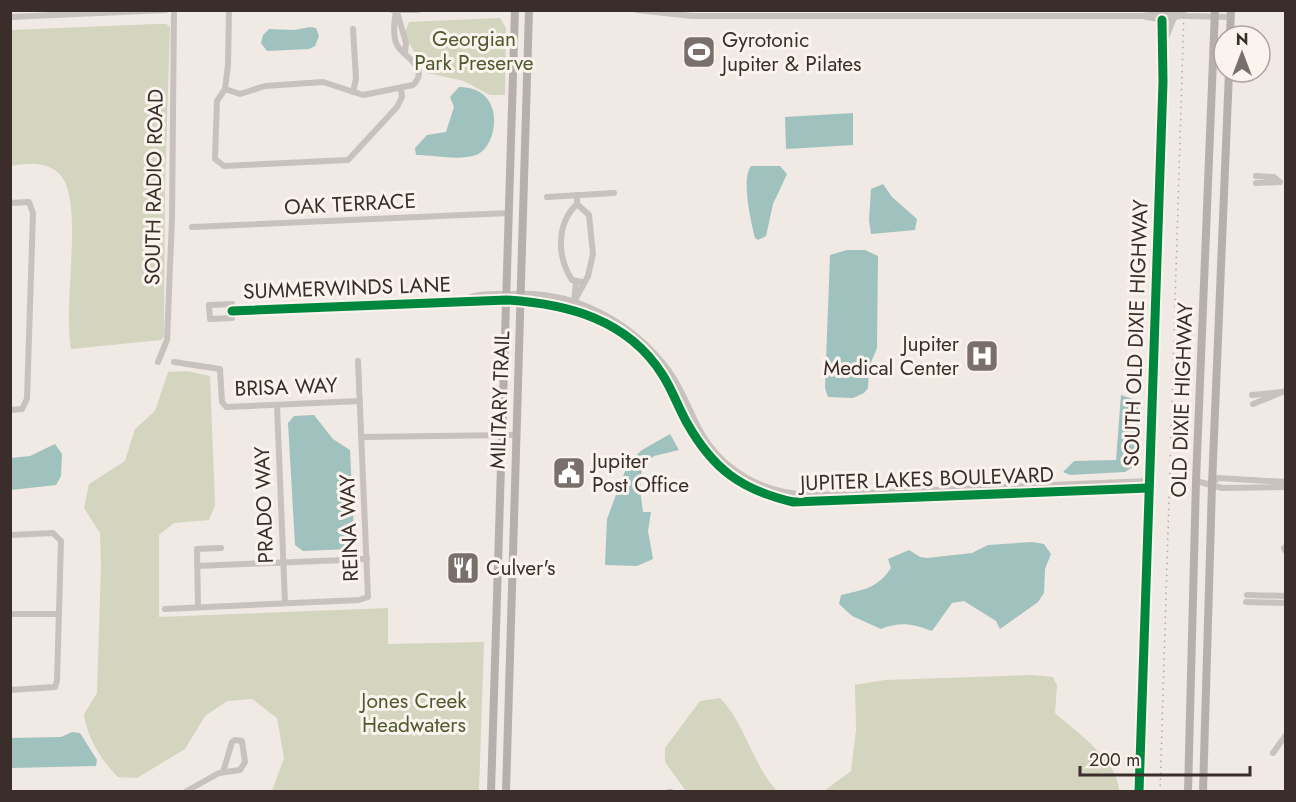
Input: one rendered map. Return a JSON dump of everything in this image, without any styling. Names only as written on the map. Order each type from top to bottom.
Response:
[{"type":"main road","name":"MILITARY TRAIL","points":[[491,792],[515,10]]},
{"type":"main road","name":"MILITARY TRAIL","points":[[506,792],[529,10]]},
{"type":"main road","name":"OLD DIXIE HIGHWAY","points":[[1188,792],[1196,481],[1215,14]]},
{"type":"main road","name":"OLD DIXIE HIGHWAY","points":[[1203,792],[1212,485],[1229,84]]},
{"type":"street","points":[[10,17],[61,12],[166,10]]},
{"type":"street","name":"SOUTH RADIO ROAD","points":[[158,362],[167,340],[172,219],[174,10]]},
{"type":"street","points":[[229,10],[225,89],[217,101],[215,159],[224,166],[348,160],[397,107],[402,97],[401,89]]},
{"type":"street","points":[[225,89],[240,94],[265,86],[323,82],[363,95],[413,85],[419,77],[418,66],[405,52],[406,43],[394,11],[418,10]]},
{"type":"street","points":[[637,10],[692,13],[1012,13],[1143,16],[1162,20],[1173,20],[1184,15]]},
{"type":"street","points":[[1143,16],[1156,11],[1184,15],[1231,14]]},
{"type":"street","name":"SOUTH OLD DIXIE HIGHWAY","points":[[1139,792],[1164,43],[1162,20]]},
{"type":"street","name":"SOUTH OLD DIXIE HIGHWAY","points":[[1164,43],[1173,20]]},
{"type":"street","points":[[353,29],[356,79],[353,92]]},
{"type":"street","points":[[1256,179],[1274,177],[1280,182]]},
{"type":"street","points":[[547,197],[614,193]]},
{"type":"street","points":[[574,302],[579,282],[588,276],[593,254],[589,215],[577,204],[577,195]]},
{"type":"street","points":[[10,203],[29,201],[33,213],[27,399],[22,409],[10,410]]},
{"type":"street","points":[[577,204],[568,212],[560,243],[566,272],[579,282]]},
{"type":"street","name":"OAK TERRACE","points":[[192,227],[510,213]]},
{"type":"street","name":"JUPITER LAKES BOULEVARD","points":[[520,297],[536,293],[574,302],[618,321],[645,344],[671,373],[706,442],[742,477],[765,488],[806,495],[1148,484]]},
{"type":"street","name":"JUPITER LAKES BOULEVARD","points":[[507,297],[520,297],[548,303],[588,314],[614,326],[661,372],[686,421],[708,456],[742,485],[762,495],[793,502],[822,502],[1148,484]]},
{"type":"street","name":"SUMMERWINDS LANE","points":[[232,311],[464,302],[507,297]]},
{"type":"street","name":"REINA WAY","points":[[165,609],[365,599],[368,597],[358,361]]},
{"type":"street","name":"BRISA WAY","points":[[174,362],[220,369],[222,402],[225,407],[360,401]]},
{"type":"street","points":[[1252,395],[1285,391],[1253,404]]},
{"type":"street","name":"PRADO WAY","points":[[277,405],[285,603]]},
{"type":"street","points":[[362,437],[517,435]]},
{"type":"street","points":[[1212,485],[1218,478],[1286,484]]},
{"type":"street","points":[[1196,481],[1222,488],[1286,484]]},
{"type":"street","points":[[10,535],[53,533],[61,541],[55,687],[10,690]]},
{"type":"street","points":[[198,607],[197,549],[221,548]]},
{"type":"street","points":[[197,566],[367,560]]},
{"type":"street","points":[[1286,596],[1247,598],[1286,603]]},
{"type":"street","points":[[10,614],[58,614]]},
{"type":"street","points":[[1273,753],[1286,735]]},
{"type":"street","points":[[184,792],[223,772],[244,766],[242,741],[232,742],[223,772]]},
{"type":"green space","name":"Georgian Park Preserve","points":[[500,18],[506,28],[505,95],[490,95],[464,81],[427,73],[404,34],[409,22]]},
{"type":"green space","points":[[166,24],[170,27],[165,183],[164,336],[161,340],[71,349],[69,308],[72,215],[69,195],[64,180],[54,169],[40,164],[11,166],[11,30]]},
{"type":"green space","name":"Jones Creek Headwaters","points":[[187,371],[210,376],[215,505],[209,520],[174,523],[159,535],[159,617],[388,608],[388,644],[484,642],[479,791],[272,791],[284,758],[277,718],[252,699],[227,701],[205,716],[185,749],[137,778],[118,777],[101,756],[88,732],[84,714],[97,693],[101,568],[100,533],[84,508],[89,484],[125,461],[135,429],[155,411],[168,372]]},
{"type":"green space","points":[[1031,675],[1053,677],[1057,686],[1055,713],[1085,738],[1104,758],[1117,780],[1119,791],[824,791],[851,771],[856,730],[855,685],[885,680]]},
{"type":"green space","points":[[720,698],[736,720],[761,769],[777,791],[686,791],[665,762],[665,748],[700,701]]},
{"type":"water","points":[[316,28],[319,36],[315,46],[309,49],[267,51],[261,43],[263,35],[269,29],[294,30]]},
{"type":"water","points":[[459,87],[475,90],[485,97],[492,107],[494,118],[490,141],[484,150],[469,157],[416,155],[415,148],[427,135],[446,132],[454,107],[450,97]]},
{"type":"water","points":[[853,113],[853,145],[786,149],[785,117]]},
{"type":"water","points":[[751,166],[780,166],[787,174],[773,204],[766,236],[758,240],[755,238],[748,201],[747,180]]},
{"type":"water","points":[[883,184],[892,197],[917,219],[915,230],[871,234],[869,220],[871,189]]},
{"type":"water","points":[[847,250],[865,250],[878,256],[877,348],[869,367],[868,388],[864,393],[853,398],[828,397],[825,388],[830,255]]},
{"type":"water","points":[[1121,395],[1138,401],[1139,423],[1133,467],[1125,472],[1070,475],[1063,472],[1074,461],[1116,460]]},
{"type":"water","points":[[314,415],[333,439],[350,450],[354,543],[350,549],[303,551],[295,545],[288,423],[294,416]]},
{"type":"water","points":[[670,434],[679,450],[654,456],[642,467],[640,489],[643,512],[651,512],[648,531],[653,559],[637,566],[605,565],[607,519],[628,463],[642,450]]},
{"type":"water","points":[[55,444],[62,454],[61,476],[56,485],[11,490],[11,458],[30,456]]},
{"type":"water","points":[[1032,542],[1044,544],[1051,554],[1045,569],[1044,593],[1038,602],[1000,629],[996,621],[964,601],[952,603],[932,631],[906,624],[881,629],[852,616],[839,604],[841,595],[863,590],[881,580],[891,568],[888,559],[909,550],[920,557],[927,558],[972,553],[988,545]]},
{"type":"water","points":[[72,732],[80,733],[97,760],[96,766],[11,768],[11,738],[61,737]]},
{"type":"railway","points":[[1160,792],[1184,10]]},
{"type":"cycle path","points":[[1139,792],[1163,82],[1162,20]]},
{"type":"cycle path","points":[[232,311],[507,300],[552,306],[594,318],[613,327],[648,355],[666,380],[697,439],[718,465],[743,484],[793,502],[1148,488]]},
{"type":"place","name":"Gyrotonic Jupiter & Pilates","points":[[699,52]]},
{"type":"place","name":"Jupiter Medical Center","points":[[982,356]]},
{"type":"place","name":"Jupiter Post Office","points":[[569,473]]},
{"type":"place","name":"Culver's","points":[[463,568]]}]
